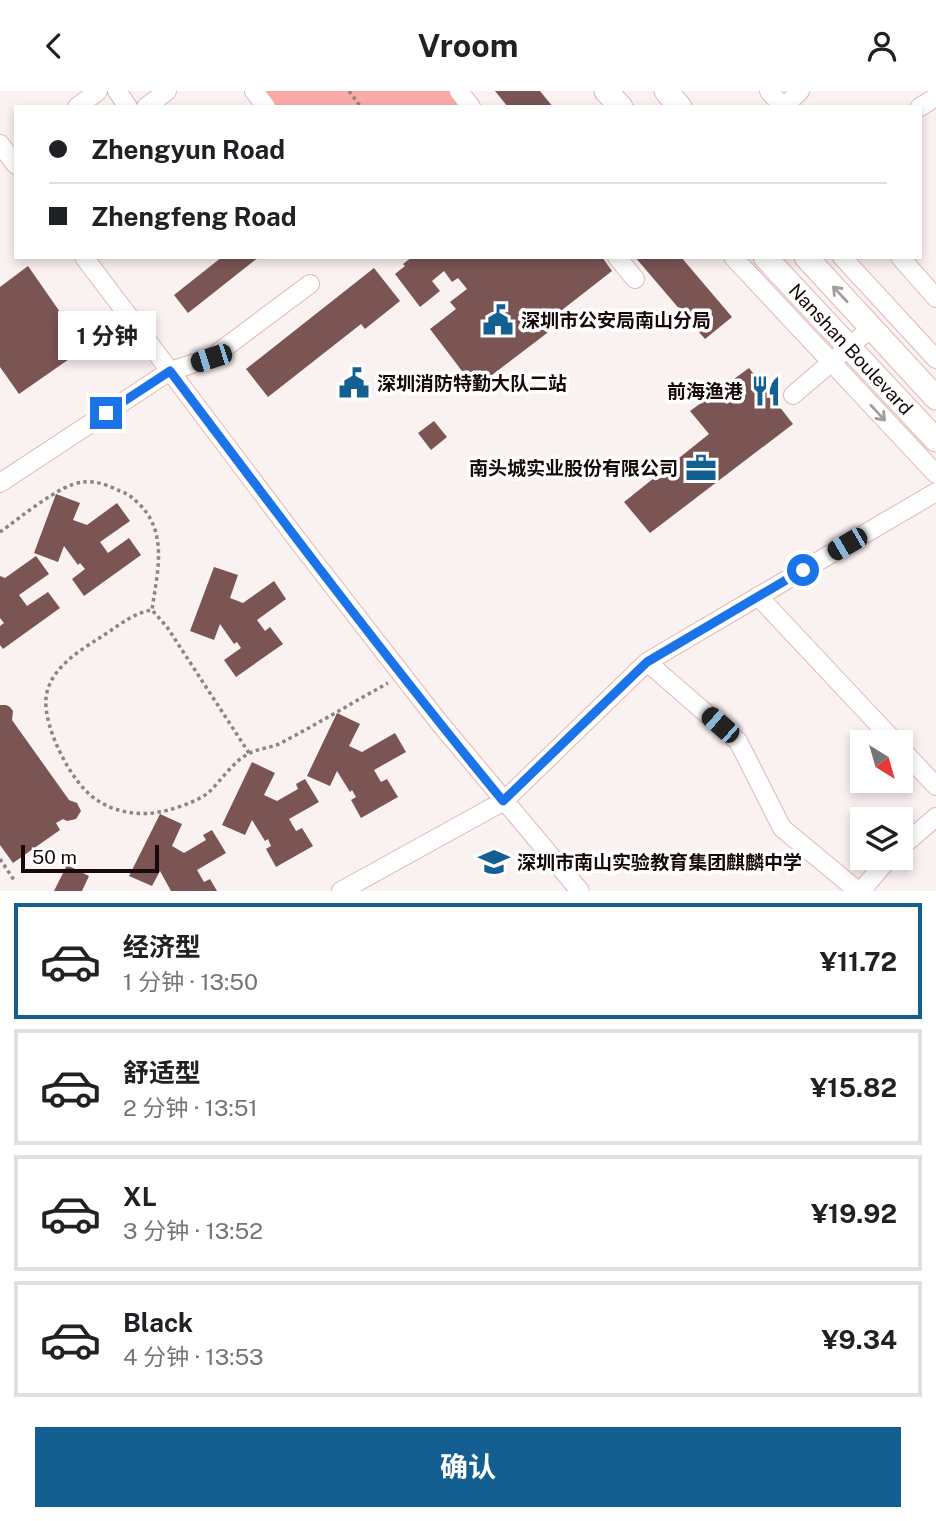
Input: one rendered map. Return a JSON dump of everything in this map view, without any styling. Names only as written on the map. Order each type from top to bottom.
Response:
[{"type":"main road","points":[[606,91],[619,105]]},
{"type":"main road","points":[[666,91],[678,105]]},
{"type":"main road","name":"Nanshan Boulevard","points":[[767,259],[936,440]]},
{"type":"main road","name":"Nanshan Boulevard","points":[[808,259],[936,398]]},
{"type":"street","points":[[80,105],[98,91]]},
{"type":"street","points":[[149,105],[167,91]]},
{"type":"street","points":[[769,91],[782,105]]},
{"type":"street","points":[[786,105],[800,91]]},
{"type":"street","points":[[86,259],[293,535],[402,675],[503,801],[580,891]]},
{"type":"street","points":[[619,259],[635,279]]},
{"type":"street","points":[[735,259],[936,474]]},
{"type":"street","points":[[844,259],[936,359]]},
{"type":"street","points":[[902,259],[936,298]]},
{"type":"street","points":[[0,483],[170,371],[211,358],[310,284]]},
{"type":"street","points":[[793,395],[871,328]]},
{"type":"street","points":[[341,891],[503,801],[647,662],[936,492]]},
{"type":"street","points":[[758,596],[884,730]]},
{"type":"street","points":[[647,662],[738,741],[782,828],[859,891],[878,870]]},
{"type":"street","points":[[914,763],[936,786]]},
{"type":"street","points":[[913,837],[936,817]]},
{"type":"path","points":[[0,532],[65,488],[85,481],[128,494],[145,510],[156,526],[160,556],[152,611]]},
{"type":"path","points":[[152,611],[139,613],[76,653],[55,674],[46,697],[47,722],[58,751],[75,778],[95,800],[121,811],[153,813],[187,805],[206,794],[249,753],[278,745],[402,675]]},
{"type":"path","points":[[152,611],[167,627],[249,753]]},
{"type":"path","points":[[0,859],[14,880]]},
{"type":"shaded area","points":[[262,91],[449,91],[458,105],[273,105]]},
{"type":"building","points":[[495,91],[540,91],[551,105],[506,105]]},
{"type":"building","points":[[219,259],[256,259],[188,313],[174,295]]},
{"type":"building","name":"深圳市公安局南山分局","points":[[409,259],[603,259],[612,271],[553,317],[559,324],[475,388],[430,329],[456,309],[450,302],[467,289],[458,278],[452,282],[444,271],[432,281],[440,291],[420,307],[395,274],[405,266],[403,264]]},
{"type":"building","points":[[637,259],[683,259],[732,317],[705,339]]},
{"type":"building","points":[[28,266],[85,348],[19,394],[0,367],[0,287]]},
{"type":"building","points":[[374,268],[400,301],[365,329],[361,324],[268,397],[246,369]]},
{"type":"building","name":"南头城实业股份有限公司","points":[[749,368],[793,424],[650,533],[624,502],[709,434],[690,411]]},
{"type":"building","points":[[434,421],[447,437],[431,450],[418,433]]},
{"type":"building","points":[[56,494],[80,503],[73,520],[87,525],[117,503],[130,521],[100,542],[108,553],[129,538],[141,555],[84,596],[72,579],[85,569],[80,563],[78,565],[64,546],[58,562],[34,553]]},
{"type":"building","points":[[36,556],[49,574],[19,595],[27,606],[48,592],[60,608],[3,649],[0,645],[0,626],[4,623],[0,618],[0,576],[5,578]]},
{"type":"building","points":[[214,567],[238,575],[230,598],[243,603],[274,581],[286,599],[257,620],[265,631],[270,627],[283,644],[236,677],[224,660],[241,648],[237,642],[234,644],[220,624],[214,640],[190,631]]},
{"type":"building","points":[[0,705],[10,707],[13,711],[12,720],[69,800],[77,803],[81,811],[76,819],[63,819],[56,823],[60,830],[13,863],[0,845]]},
{"type":"building","points":[[337,713],[360,724],[349,746],[362,752],[395,733],[406,752],[374,770],[381,782],[387,779],[398,797],[361,818],[351,800],[356,797],[337,771],[330,786],[307,776]]},
{"type":"building","points":[[252,762],[275,773],[264,795],[277,801],[298,789],[296,784],[305,779],[319,802],[289,819],[296,831],[302,828],[313,846],[276,867],[266,849],[271,846],[268,839],[265,841],[252,820],[245,835],[222,825]]},
{"type":"building","points":[[160,814],[182,824],[172,846],[184,853],[206,840],[203,835],[212,830],[226,853],[197,870],[204,882],[210,879],[217,891],[171,891],[160,871],[152,886],[129,876]]},
{"type":"building","points":[[67,865],[89,876],[82,891],[54,891]]},
{"type":"place","name":"深圳市公安局南山分局","points":[[498,320]]},
{"type":"place","name":"深圳消防特勤大队二站","points":[[354,383]]},
{"type":"place","name":"前海渔港","points":[[766,391]]},
{"type":"place","name":"南头城实业股份有限公司","points":[[701,468]]},
{"type":"place","name":"深圳市南山实验教育集团麒麟中学","points":[[494,862]]},
{"type":"route","points":[[106,413],[170,371],[318,568],[503,801],[647,662],[803,570]]}]
